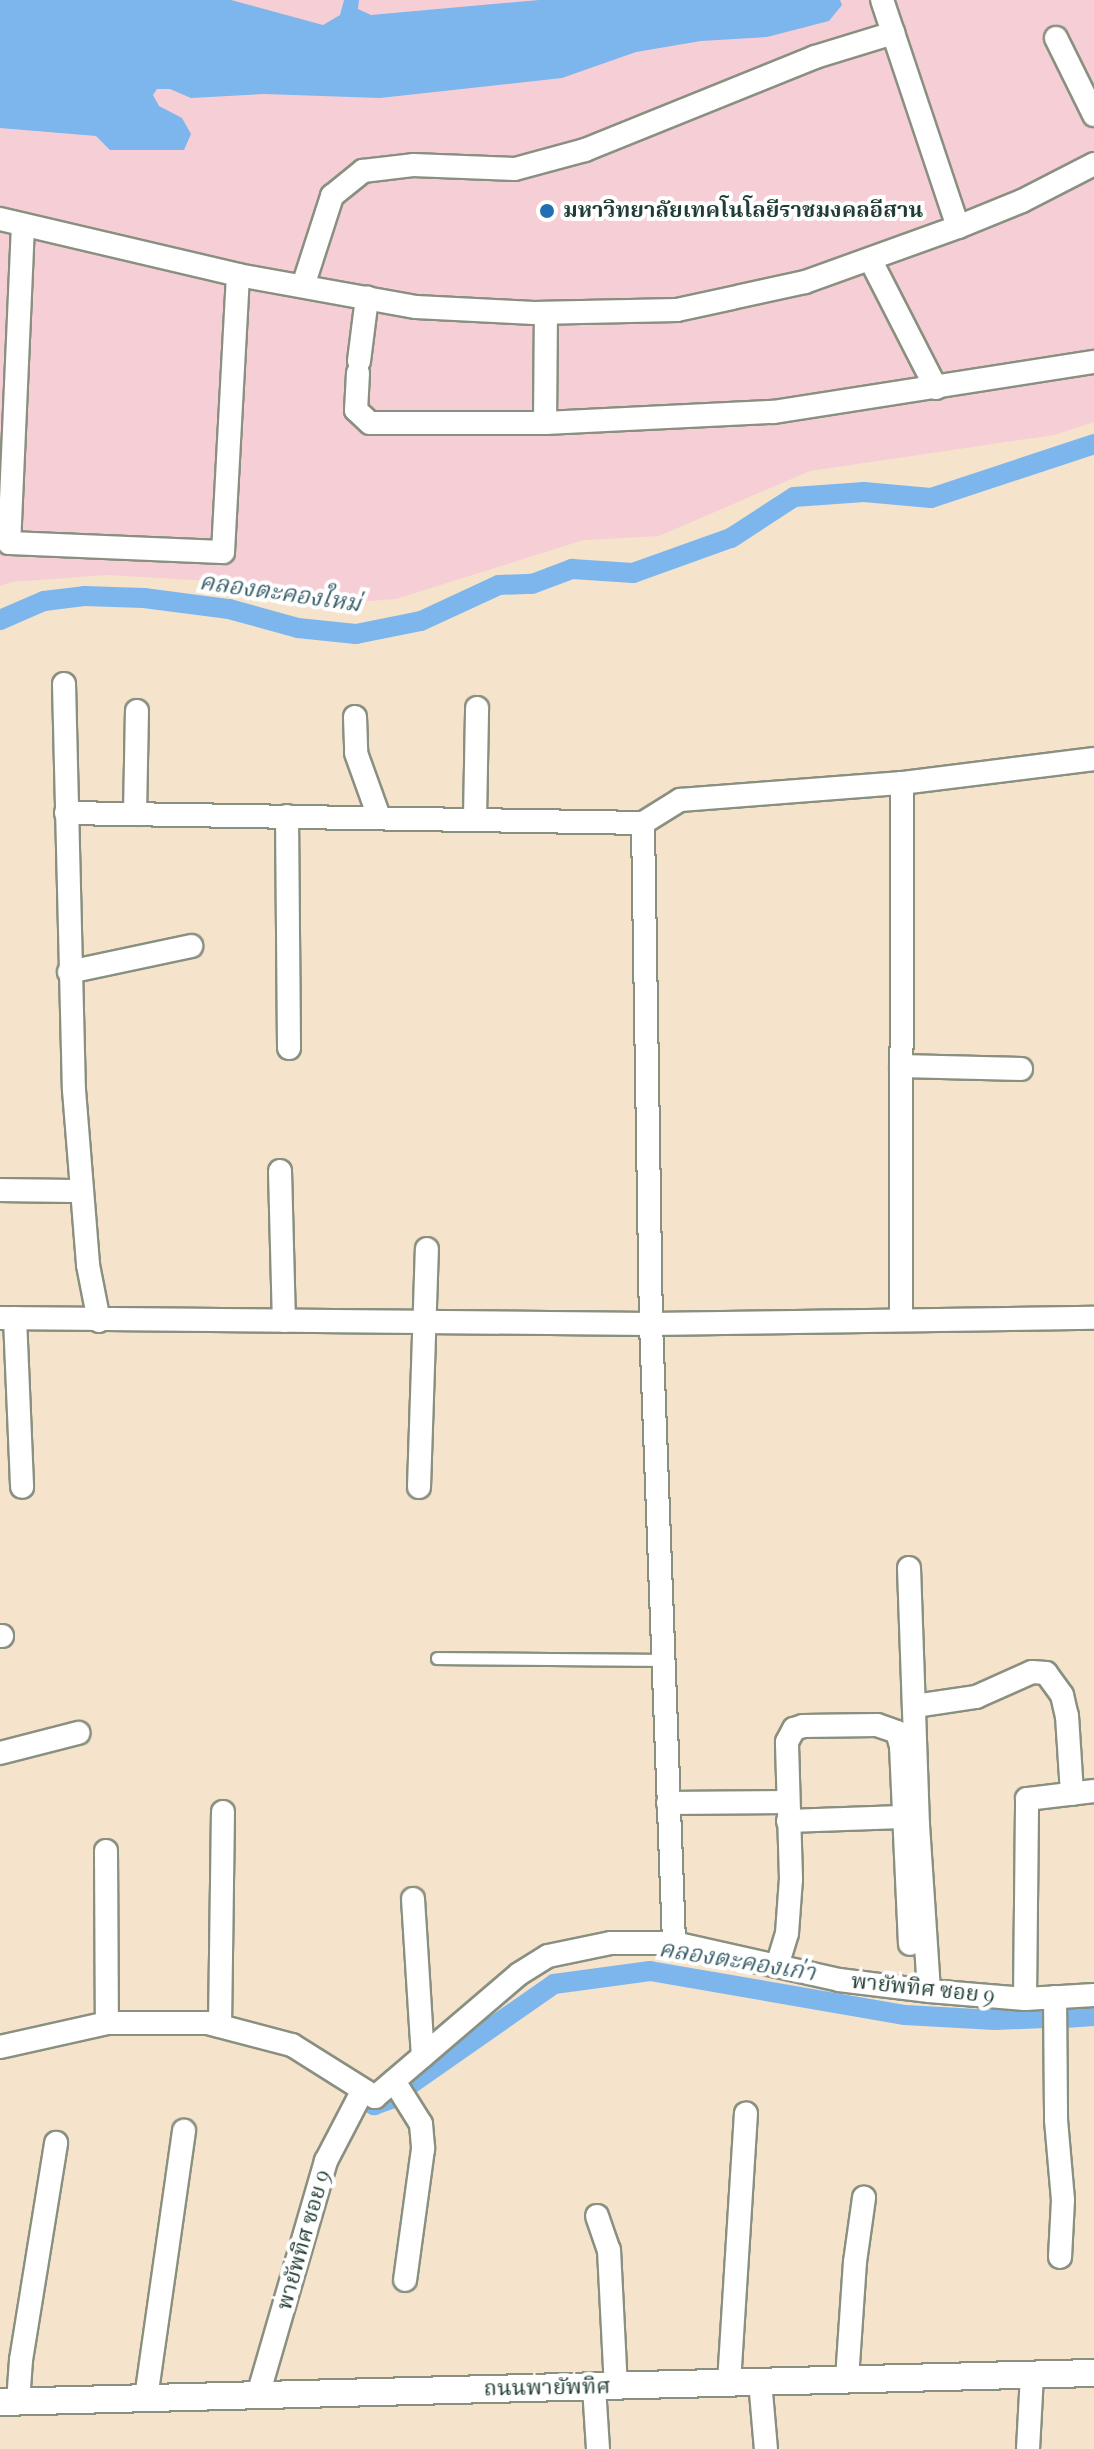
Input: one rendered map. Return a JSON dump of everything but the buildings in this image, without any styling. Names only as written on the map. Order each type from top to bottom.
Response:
[{"type":"street","points":[[882,0],[958,227]]},
{"type":"street","points":[[303,286],[332,196],[363,171],[413,165],[515,169],[585,150],[815,57],[893,33]]},
{"type":"street","points":[[1056,38],[1094,115]]},
{"type":"street","points":[[0,219],[238,275],[416,307],[546,313],[677,310],[805,282],[1022,201],[1094,164]]},
{"type":"street","points":[[23,225],[9,543],[223,552],[238,275]]},
{"type":"street","points":[[870,259],[936,388]]},
{"type":"street","points":[[367,298],[356,410],[370,423],[545,423],[774,412],[1094,362]]},
{"type":"street","points":[[545,423],[546,313]]},
{"type":"street","points":[[64,684],[69,972],[88,1265],[99,1321]]},
{"type":"street","points":[[475,817],[477,708]]},
{"type":"street","points":[[135,814],[137,711]]},
{"type":"street","points":[[355,717],[356,753],[379,817]]},
{"type":"street","points":[[66,813],[648,819],[680,800],[902,783],[1094,759]]},
{"type":"street","points":[[901,1320],[902,783]]},
{"type":"street","points":[[287,816],[289,1048]]},
{"type":"street","points":[[648,819],[662,1660],[674,1943]]},
{"type":"street","points":[[69,972],[191,946]]},
{"type":"street","points":[[901,1066],[1021,1069]]},
{"type":"street","points":[[280,1171],[284,1321]]},
{"type":"street","points":[[0,1190],[82,1191]]},
{"type":"street","points":[[419,1487],[422,1322],[427,1249]]},
{"type":"street","points":[[22,1487],[8,1318],[657,1323],[1094,1318]]},
{"type":"street","points":[[909,1568],[929,1991]]},
{"type":"street","points":[[915,1706],[976,1697],[1032,1672],[1046,1673],[1056,1683],[1067,1716],[1083,1792],[1027,1799],[1025,1999]]},
{"type":"street","points":[[777,1966],[787,1933],[789,1906],[787,1742],[794,1729],[819,1725],[877,1725],[897,1732],[900,1740],[910,1944]]},
{"type":"street","points":[[0,1753],[78,1733]]},
{"type":"street","points":[[668,1803],[902,1817]]},
{"type":"street","points":[[220,2026],[223,1812]]},
{"type":"street","points":[[106,1851],[107,2023]]},
{"type":"street","points":[[413,1899],[423,2056]]},
{"type":"street","name":"พายัพทิศ ซอย 9","points":[[258,2395],[326,2161],[369,2093],[394,2081],[519,1974],[548,1956],[611,1943],[674,1943],[839,1980],[1025,1999],[1094,1995]]},
{"type":"street","points":[[1055,1997],[1056,2120],[1063,2200],[1060,2257]]},
{"type":"street","points":[[0,2047],[107,2023],[220,2026],[292,2045],[369,2093]]},
{"type":"street","points":[[394,2081],[421,2124],[423,2149],[405,2280]]},
{"type":"street","points":[[729,2383],[746,2114]]},
{"type":"street","points":[[146,2398],[184,2131]]},
{"type":"street","points":[[9,2402],[21,2360],[56,2143]]},
{"type":"street","points":[[847,2379],[855,2262],[864,2198]]},
{"type":"street","points":[[597,2216],[609,2250],[605,2387],[598,2449]]},
{"type":"street","name":"ถนนพายัพทิศ","points":[[9,2402],[1094,2373]]},
{"type":"street","points":[[1028,2449],[1032,2374]]},
{"type":"street","points":[[760,2381],[766,2449]]},
{"type":"lane","points":[[437,1658],[662,1660]]},
{"type":"shaded area","name":"มหาวิทยาลัยเทคโนโลยีราชมงคลอีสาน","points":[[0,0],[1094,0],[1094,422],[1054,435],[810,471],[659,536],[584,540],[396,599],[317,605],[270,597],[227,582],[107,575],[12,582],[0,586]]},
{"type":"water","points":[[0,0],[231,0],[323,25],[340,15],[344,0],[359,0],[358,9],[371,15],[539,0],[840,0],[842,5],[829,21],[767,37],[701,41],[636,52],[562,78],[380,98],[264,94],[191,98],[170,89],[157,89],[153,95],[159,106],[182,118],[191,134],[184,150],[110,150],[96,136],[0,128]]},
{"type":"waterway","name":"คลองตะคองใหม่","points":[[0,620],[44,601],[84,596],[144,598],[229,609],[298,628],[356,634],[421,621],[499,585],[532,584],[572,569],[633,573],[731,538],[794,497],[864,492],[931,498],[1094,444]]},
{"type":"waterway","name":"คลองตะคองเก่า","points":[[405,2088],[554,1984],[650,1971],[905,2015],[995,2020],[1045,2018]]},
{"type":"waterway","name":"คลองตะคองเก่า","points":[[1064,2018],[1094,2016]]},
{"type":"waterway","name":"คลองตะคองเก่า","points":[[367,2100],[374,2105],[394,2098]]},
{"type":"place","name":"มหาวิทยาลัยเทคโนโลยีราชมงคลอีสาน","points":[[547,211]]}]
